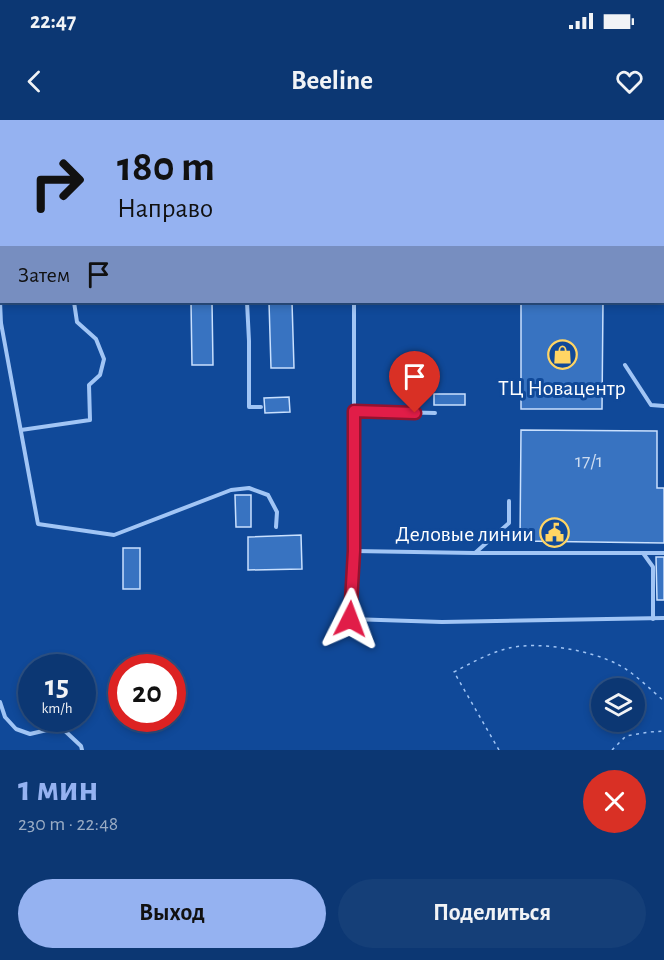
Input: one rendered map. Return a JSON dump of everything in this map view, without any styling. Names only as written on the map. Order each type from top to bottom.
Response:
[{"type":"lane","points":[[0,303],[1,324],[38,524],[114,536],[231,490],[249,488],[268,495],[277,512],[276,527]]},
{"type":"lane","points":[[21,430],[90,420],[89,385],[100,375],[104,359],[96,339],[77,322],[74,303]]},
{"type":"lane","points":[[247,303],[249,407],[261,407]]},
{"type":"lane","points":[[354,303],[354,551],[350,619],[442,622],[664,618]]},
{"type":"lane","points":[[625,365],[651,405],[664,406]]},
{"type":"lane","points":[[354,411],[435,413]]},
{"type":"lane","points":[[474,553],[509,523],[509,501]]},
{"type":"lane","points":[[354,551],[664,553]]},
{"type":"lane","points":[[643,553],[653,567],[653,618]]},
{"type":"lane","points":[[0,702],[5,717],[16,729],[30,734],[47,730],[65,731],[81,746],[82,750]]},
{"type":"path","points":[[499,750],[453,672],[472,661],[509,648],[546,646],[585,652],[618,664],[664,702]]},
{"type":"path","points":[[612,750],[626,736],[664,731]]},
{"type":"building","points":[[191,303],[212,303],[213,365],[192,365]]},
{"type":"building","points":[[269,303],[292,303],[294,368],[271,368]]},
{"type":"building","name":"ТЦ Новацентр","points":[[521,303],[603,303],[602,409],[521,409]]},
{"type":"building","points":[[434,394],[465,394],[465,405],[434,405]]},
{"type":"building","points":[[289,397],[290,412],[265,413],[264,398]]},
{"type":"building","points":[[521,430],[657,431],[657,488],[664,488],[664,543],[520,541]]},
{"type":"building","points":[[235,495],[251,495],[251,527],[236,527]]},
{"type":"building","points":[[301,535],[302,569],[248,570],[248,537]]},
{"type":"building","points":[[123,548],[140,548],[140,589],[123,589]]},
{"type":"building","points":[[656,557],[664,557],[664,600],[657,600]]},
{"type":"place","name":"ТЦ Новацентр","points":[[562,355]]},
{"type":"place","name":"Деловые линии","points":[[555,533]]},
{"type":"route","points":[[350,619],[354,551],[354,411],[415,413]]}]
